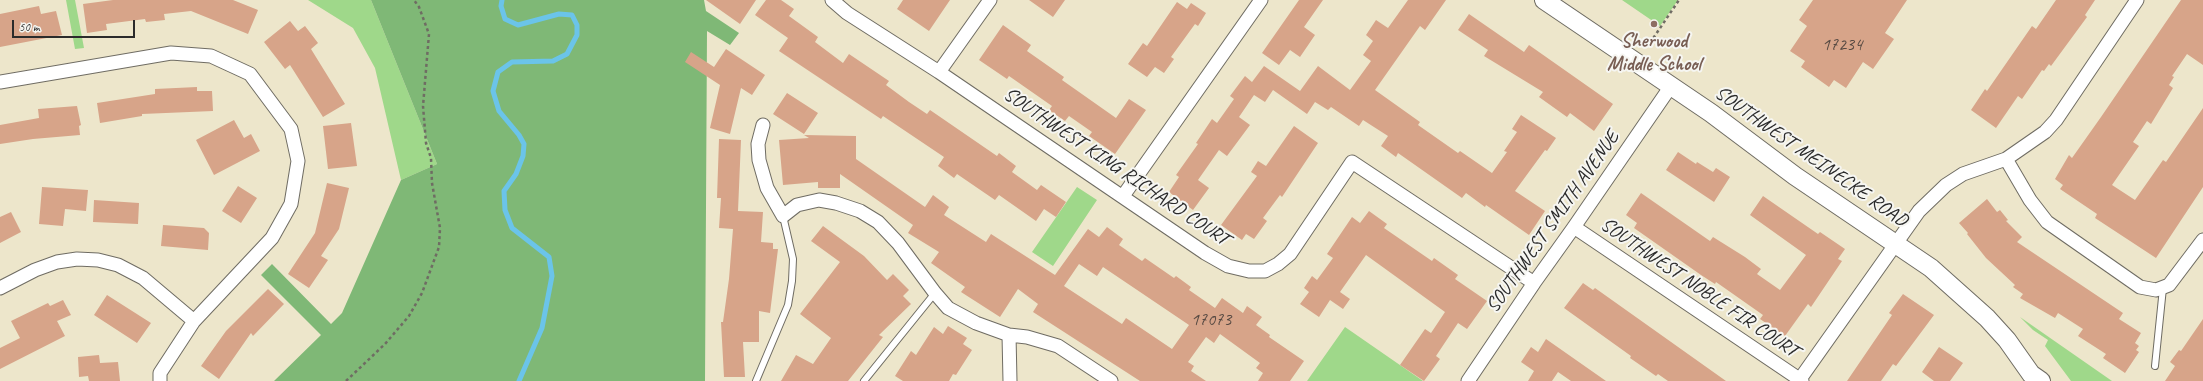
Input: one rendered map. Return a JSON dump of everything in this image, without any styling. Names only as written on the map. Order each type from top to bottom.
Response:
[{"type":"main road","name":"SOUTHWEST MEINECKE ROAD","points":[[1544,0],[1711,113],[1795,176],[1931,268],[1968,298],[2007,340],[2034,379]]},
{"type":"street","name":"SOUTHWEST KING RICHARD COURT","points":[[832,0],[847,13],[939,72],[1205,253],[1228,266],[1249,271],[1265,271],[1278,264],[1290,254],[1352,162],[1534,283]]},
{"type":"street","points":[[939,72],[990,0]]},
{"type":"street","points":[[1123,196],[1260,0]]},
{"type":"street","points":[[1801,380],[1919,211],[1946,185],[1963,174],[2006,159],[2036,140],[2056,120],[2137,0]]},
{"type":"street","points":[[0,82],[171,53],[211,56],[250,74],[291,129],[298,161],[291,204],[272,238],[194,321],[160,373],[160,381]]},
{"type":"street","name":"SOUTHWEST SMITH AVENUE","points":[[1468,381],[1534,283],[1672,86]]},
{"type":"street","points":[[763,125],[758,144],[759,160],[767,188],[783,216],[797,205],[819,200],[836,203],[860,211],[878,222],[893,238],[948,308],[962,316],[1010,335],[1038,339],[1058,346],[1111,381]]},
{"type":"street","points":[[2006,159],[2040,214],[2055,230],[2140,287],[2156,290],[2169,285],[2176,279],[2203,240]]},
{"type":"street","name":"SOUTHWEST NOBLE FIR COURT","points":[[1574,227],[1801,380]]},
{"type":"street","points":[[0,288],[35,270],[57,262],[77,259],[98,260],[118,265],[143,278],[194,321]]},
{"type":"street","points":[[1010,335],[1010,381]]},
{"type":"lane","points":[[756,381],[788,305],[792,281],[793,259],[790,238],[783,216]]},
{"type":"lane","points":[[2154,366],[2163,288]]},
{"type":"lane","points":[[864,381],[935,293]]},
{"type":"path","points":[[346,381],[385,344],[409,316],[424,286],[439,247],[440,228],[432,183],[431,158],[426,144],[423,106],[429,34],[419,7],[414,0]]},
{"type":"path","points":[[1650,43],[1679,0]]},
{"type":"green space","points":[[66,0],[75,0],[84,48],[75,49]]},
{"type":"green space","points":[[308,0],[371,0],[437,164],[401,180],[375,68],[353,28]]},
{"type":"green space","points":[[371,0],[704,0],[706,11],[739,33],[730,45],[707,31],[705,381],[274,381],[321,335],[261,275],[272,264],[331,324],[342,313],[401,180],[437,164]]},
{"type":"green space","points":[[1622,0],[1678,0],[1660,26]]},
{"type":"green space","points":[[1077,187],[1097,200],[1053,266],[1032,252]]},
{"type":"green space","points":[[2020,317],[2112,381],[2071,381],[2045,346],[2048,340],[2033,330]]},
{"type":"green space","points":[[1345,327],[1423,381],[1307,381]]},
{"type":"building","points":[[113,0],[233,0],[258,10],[248,34],[191,11],[164,14],[165,20],[146,22],[145,19],[106,24],[107,30],[87,33],[83,4]]},
{"type":"building","points":[[706,0],[756,0],[740,24]]},
{"type":"building","points":[[766,0],[781,0],[794,9],[789,16],[818,37],[815,42],[843,63],[849,54],[889,81],[886,85],[927,114],[930,110],[997,156],[999,153],[1016,166],[1012,172],[1037,190],[1041,185],[1066,202],[1056,217],[1044,209],[1036,221],[999,195],[995,200],[957,174],[954,178],[938,166],[944,157],[883,116],[881,119],[779,51],[788,38],[755,15]]},
{"type":"building","points":[[903,0],[950,0],[929,31],[897,9]]},
{"type":"building","points":[[1029,0],[1065,0],[1053,17]]},
{"type":"building","points":[[1299,0],[1323,0],[1304,27],[1315,35],[1300,57],[1290,50],[1279,65],[1262,53]]},
{"type":"building","points":[[1408,0],[1446,0],[1425,30],[1420,26],[1375,90],[1420,122],[1418,125],[1458,153],[1460,151],[1492,173],[1507,152],[1504,151],[1517,132],[1512,129],[1521,115],[1556,138],[1547,151],[1545,150],[1515,191],[1545,211],[1529,235],[1466,193],[1462,198],[1398,153],[1396,157],[1381,146],[1388,136],[1363,120],[1359,126],[1331,107],[1328,110],[1315,102],[1307,114],[1273,90],[1265,102],[1254,95],[1239,117],[1250,125],[1227,156],[1219,150],[1198,180],[1209,188],[1193,210],[1169,192],[1179,177],[1176,175],[1198,144],[1196,143],[1212,119],[1217,123],[1234,99],[1230,96],[1245,76],[1252,82],[1264,66],[1300,91],[1318,66],[1350,90],[1371,61],[1363,55],[1373,41],[1366,35],[1376,20],[1388,28]]},
{"type":"building","points":[[1813,0],[1907,0],[1885,33],[1894,39],[1873,69],[1863,62],[1846,88],[1834,80],[1829,87],[1801,67],[1805,61],[1790,51],[1807,26],[1799,20]]},
{"type":"building","points":[[2056,0],[2095,0],[2085,15],[2087,17],[2051,66],[2049,64],[2044,71],[2042,70],[2022,99],[2018,96],[1996,128],[1971,110],[1985,89],[1987,91],[2032,26],[2036,29]]},
{"type":"building","points":[[2181,0],[2203,0],[2203,65],[2187,54],[2172,76],[2174,77],[2169,85],[2173,88],[2151,124],[2147,121],[2133,142],[2139,146],[2112,185],[2135,200],[2163,160],[2166,162],[2203,108],[2203,187],[2156,258],[2095,218],[2097,214],[2060,189],[2063,185],[2055,179],[2069,155],[2072,158]]},
{"type":"building","points":[[1177,2],[1187,9],[1191,3],[1206,13],[1198,26],[1195,24],[1171,57],[1174,59],[1164,73],[1155,67],[1147,77],[1128,64],[1143,43],[1147,46]]},
{"type":"building","points":[[39,6],[41,14],[56,11],[62,35],[0,47],[0,14]]},
{"type":"building","points":[[1469,14],[1524,52],[1529,45],[1613,104],[1594,131],[1570,113],[1567,117],[1539,97],[1543,92],[1484,56],[1488,50],[1458,30]]},
{"type":"building","points":[[290,21],[298,31],[305,26],[318,43],[311,49],[345,104],[323,117],[290,65],[285,69],[264,42]]},
{"type":"building","points":[[1003,25],[1031,45],[1027,51],[1064,77],[1062,80],[1116,118],[1129,99],[1146,110],[1115,154],[1089,136],[1092,132],[1069,116],[1065,121],[1049,110],[1052,106],[1009,76],[1007,79],[979,60]]},
{"type":"building","points":[[726,49],[765,75],[752,95],[741,88],[730,134],[710,128],[720,85],[685,62],[691,52],[714,67]]},
{"type":"building","points":[[197,87],[197,91],[212,91],[213,111],[142,114],[142,116],[100,123],[97,103],[155,94],[155,89]]},
{"type":"building","points":[[787,93],[818,113],[804,134],[773,114]]},
{"type":"building","points":[[77,106],[81,125],[79,126],[80,135],[33,139],[0,144],[0,125],[39,118],[38,109]]},
{"type":"building","points":[[234,120],[244,138],[251,134],[260,151],[214,175],[196,140]]},
{"type":"building","points":[[351,123],[357,166],[328,169],[323,126]]},
{"type":"building","points":[[1294,126],[1318,143],[1282,197],[1280,195],[1263,218],[1267,221],[1254,239],[1246,234],[1242,240],[1221,225],[1257,176],[1251,172],[1258,161],[1266,166]]},
{"type":"building","points":[[804,135],[856,136],[856,159],[925,207],[933,195],[949,207],[944,215],[986,242],[991,234],[1055,275],[1088,229],[1099,237],[1107,227],[1123,239],[1119,245],[1142,261],[1145,258],[1174,278],[1176,276],[1191,287],[1189,290],[1215,308],[1222,298],[1243,313],[1247,306],[1262,317],[1256,325],[1270,335],[1269,337],[1304,361],[1290,381],[1258,381],[1263,373],[1256,368],[1260,363],[1220,334],[1214,343],[1206,337],[1188,362],[1194,366],[1191,371],[1206,381],[1140,381],[1033,312],[1038,304],[1018,289],[1000,317],[961,292],[965,287],[931,263],[939,252],[908,233],[913,225],[840,174],[840,188],[818,188],[818,182],[783,185],[779,140],[809,138]],"holes":[[[1079,264],[1097,276],[1103,267],[1189,325],[1172,349],[1126,318],[1122,324],[1064,286]]]},
{"type":"building","points":[[719,139],[741,140],[738,211],[763,212],[761,242],[773,243],[773,249],[778,249],[770,313],[759,311],[759,342],[743,342],[745,377],[724,377],[721,322],[723,322],[729,279],[733,229],[719,228],[721,198],[717,198]]},
{"type":"building","points":[[1678,152],[1696,164],[1697,162],[1713,172],[1716,168],[1730,177],[1714,202],[1666,170]]},
{"type":"building","points":[[327,183],[349,188],[339,229],[321,256],[328,260],[309,288],[288,274],[315,233]]},
{"type":"building","points":[[238,186],[257,198],[241,223],[222,211]]},
{"type":"building","points":[[42,187],[88,190],[86,211],[65,209],[63,226],[39,224]]},
{"type":"building","points":[[1641,193],[1710,241],[1713,237],[1745,257],[1761,269],[1757,274],[1780,290],[1806,255],[1750,215],[1763,196],[1818,234],[1820,232],[1845,249],[1838,259],[1842,261],[1811,307],[1808,304],[1785,336],[1760,319],[1763,315],[1716,282],[1715,284],[1701,275],[1634,228],[1637,223],[1626,215]]},
{"type":"building","points":[[1987,199],[1997,212],[2000,210],[2008,220],[2006,221],[2022,237],[2017,242],[2123,313],[2119,319],[2141,333],[2135,343],[2139,346],[2136,350],[2139,352],[2125,373],[2103,358],[2106,354],[2078,336],[2083,329],[2058,313],[2055,318],[2020,298],[2023,294],[2013,287],[2015,285],[1986,258],[1959,223]]},
{"type":"building","points":[[94,200],[139,203],[138,224],[93,222]]},
{"type":"building","points":[[1369,211],[1387,224],[1384,228],[1432,261],[1434,258],[1458,275],[1455,279],[1487,301],[1467,329],[1458,323],[1436,356],[1440,359],[1424,381],[1400,365],[1425,329],[1431,333],[1445,312],[1366,255],[1340,292],[1350,299],[1343,309],[1330,300],[1319,317],[1300,304],[1309,292],[1304,288],[1312,276],[1317,280],[1333,258],[1327,254],[1352,217],[1360,223]]},
{"type":"building","points":[[11,212],[21,232],[0,243],[0,217]]},
{"type":"building","points":[[163,225],[204,228],[209,233],[208,250],[161,246]]},
{"type":"building","points":[[823,226],[864,256],[887,280],[893,274],[909,290],[903,296],[911,304],[879,335],[883,337],[848,381],[781,381],[796,355],[813,364],[831,338],[800,314],[840,262],[811,241]]},
{"type":"building","points":[[1583,283],[1593,290],[1595,288],[1726,381],[1668,381],[1658,374],[1656,376],[1630,358],[1631,356],[1564,308]]},
{"type":"building","points":[[268,289],[284,304],[253,336],[251,333],[219,379],[201,366],[226,331]]},
{"type":"building","points":[[1903,294],[1934,315],[1896,366],[1893,364],[1881,381],[1847,381],[1892,315],[1889,313]]},
{"type":"building","points":[[107,295],[151,323],[137,343],[94,315]]},
{"type":"building","points":[[63,300],[71,315],[57,321],[65,336],[0,369],[0,348],[20,338],[11,321],[48,303],[50,306]]},
{"type":"building","points":[[2203,319],[2203,381],[2165,381],[2175,366],[2170,362],[2179,350],[2181,351]]},
{"type":"building","points":[[948,326],[967,338],[963,344],[972,350],[956,375],[953,374],[949,381],[903,381],[895,376],[911,351],[916,355],[934,327],[943,334]]},
{"type":"building","points":[[1546,339],[1606,381],[1571,381],[1558,372],[1552,381],[1528,381],[1534,371],[1521,362],[1531,347],[1538,352]]},
{"type":"building","points":[[1939,347],[1963,363],[1950,381],[1934,381],[1922,372]]},
{"type":"building","points":[[99,355],[100,363],[118,362],[120,381],[89,381],[88,376],[79,377],[78,357]]},
{"type":"waterway","points":[[502,0],[501,6],[505,19],[518,25],[559,14],[572,15],[577,25],[577,35],[567,54],[553,61],[512,62],[498,72],[493,91],[499,111],[519,135],[524,144],[523,156],[516,174],[504,191],[505,210],[512,228],[549,257],[552,276],[542,328],[519,381]]},
{"type":"place","name":"Sherwood Middle School","points":[[1654,24]]}]
